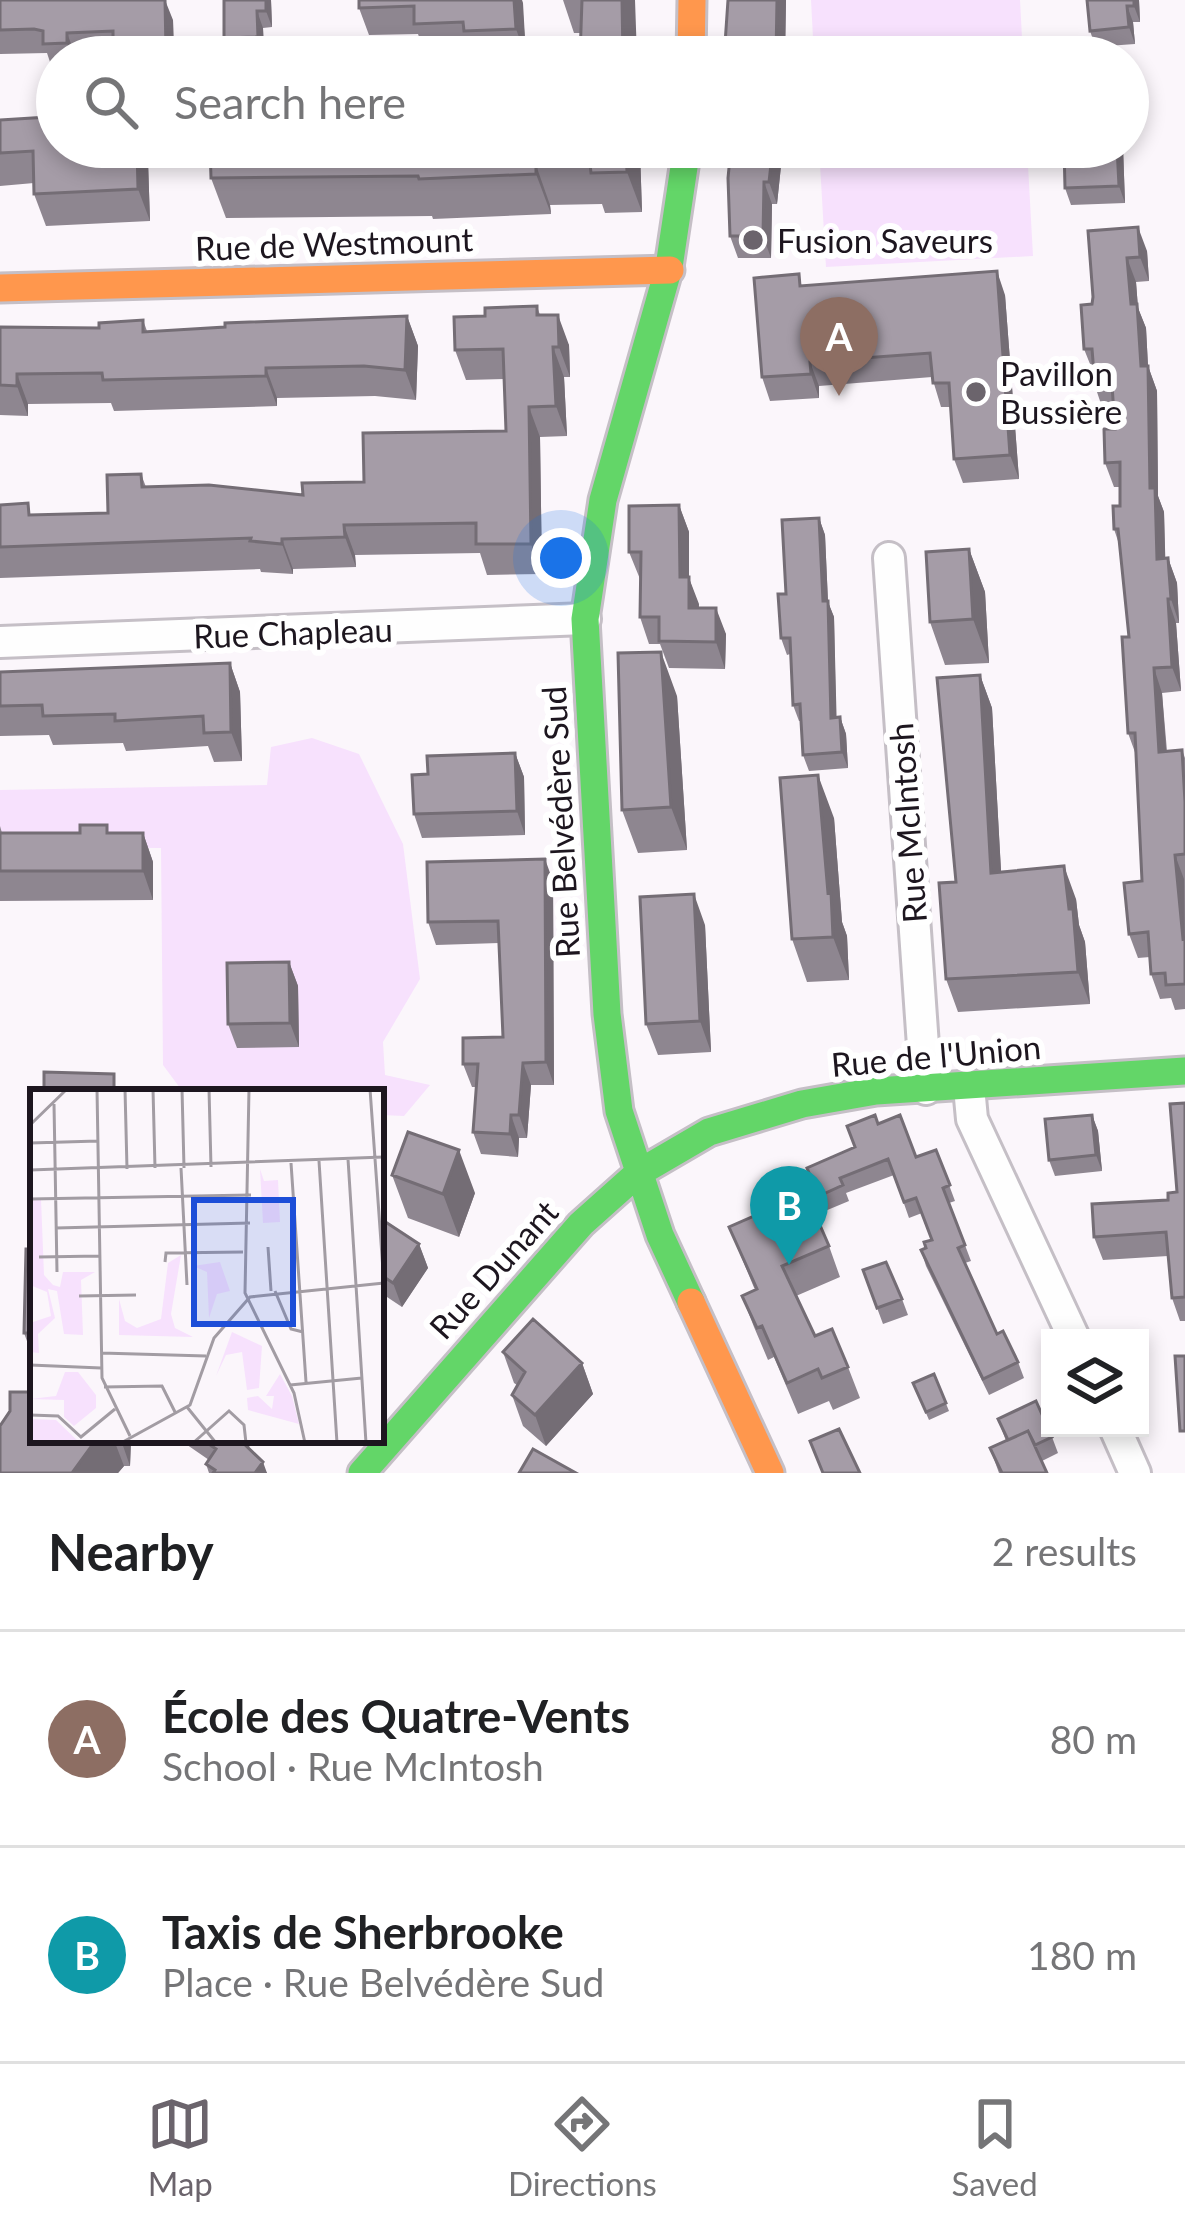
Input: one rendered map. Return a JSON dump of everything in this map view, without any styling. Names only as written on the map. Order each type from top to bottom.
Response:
[{"type":"street","points":[[691,36],[692,0]]},
{"type":"street","name":"Rue Belvédère Sud","points":[[684,168],[670,269],[587,572],[585,619],[607,1014],[619,1111],[637,1174],[660,1235],[770,1473]]},
{"type":"street","name":"Rue de Westmount","points":[[0,288],[670,269]]},
{"type":"street","name":"Rue McIntosh","points":[[889,558],[926,1089]]},
{"type":"street","name":"Rue Chapleau","points":[[0,641],[585,619]]},
{"type":"street","name":"Rue de l'Union","points":[[637,1174],[709,1132],[750,1117],[876,1091],[1185,1071]]},
{"type":"street","points":[[969,1087],[973,1119],[1069,1329]]},
{"type":"street","name":"Rue Dunant","points":[[362,1473],[528,1281],[637,1174]]},
{"type":"street","points":[[1119,1437],[1136,1473]]},
{"type":"shaded area","points":[[811,0],[1020,0],[1022,36],[813,36]]},
{"type":"shaded area","points":[[820,168],[1028,168],[1033,256],[826,267]]},
{"type":"shaded area","points":[[312,738],[359,754],[403,844],[420,979],[383,1042],[385,1075],[430,1085],[404,1116],[384,1115],[384,1089],[181,1089],[163,1065],[161,848],[0,847],[0,790],[267,785],[271,747]]},
{"type":"building","points":[[0,0],[165,0],[166,36],[113,36],[113,31],[43,36],[43,31],[34,29],[0,30]]},
{"type":"building","points":[[224,0],[266,0],[266,11],[257,11],[258,36],[224,36]]},
{"type":"building","points":[[359,0],[514,0],[516,29],[464,31],[463,22],[414,24],[414,6],[359,8]]},
{"type":"building","points":[[582,0],[622,0],[623,36],[581,36]]},
{"type":"building","points":[[728,0],[777,0],[776,36],[726,36]]},
{"type":"building","points":[[1087,0],[1134,0],[1134,6],[1127,6],[1129,27],[1090,31]]},
{"type":"building","points":[[36,118],[36,168],[138,168],[138,189],[34,194],[33,151],[0,153],[0,120]]},
{"type":"building","points":[[211,168],[536,168],[536,174],[419,179],[211,178]]},
{"type":"building","points":[[590,168],[627,168],[627,172],[591,173]]},
{"type":"building","points":[[729,168],[771,168],[769,182],[764,182],[763,236],[730,236]]},
{"type":"building","points":[[1065,168],[1118,168],[1119,186],[1065,188]]},
{"type":"building","points":[[1138,227],[1140,257],[1127,258],[1131,304],[1137,304],[1141,366],[1148,366],[1150,488],[1155,488],[1157,559],[1168,558],[1171,599],[1172,667],[1154,668],[1159,752],[1182,750],[1185,802],[1185,854],[1175,855],[1185,984],[1166,985],[1165,973],[1151,974],[1148,932],[1129,934],[1124,883],[1142,881],[1135,733],[1128,733],[1122,637],[1129,637],[1118,529],[1114,529],[1113,506],[1120,506],[1120,462],[1105,463],[1104,429],[1115,429],[1112,385],[1095,386],[1092,349],[1084,349],[1081,305],[1092,304],[1093,297],[1088,231]]},
{"type":"building","name":"Pavillon Bussière","points":[[997,271],[1010,455],[954,459],[949,383],[933,383],[930,353],[810,362],[811,374],[762,377],[754,278],[799,274],[800,286]]},
{"type":"building","points":[[537,306],[537,315],[558,315],[559,347],[553,347],[556,406],[529,407],[531,544],[476,544],[476,523],[344,525],[345,537],[282,539],[282,544],[251,538],[0,547],[0,505],[28,503],[29,515],[108,513],[107,475],[141,474],[142,487],[209,485],[303,495],[302,483],[364,482],[363,433],[506,431],[503,349],[455,350],[454,317],[485,316],[485,308]]},
{"type":"building","points":[[407,316],[405,370],[266,368],[266,376],[103,380],[102,373],[17,374],[17,386],[0,385],[0,327],[99,328],[99,323],[143,320],[143,332],[225,327],[225,323]]},
{"type":"building","points":[[679,505],[680,577],[689,577],[689,608],[716,608],[716,642],[659,641],[659,617],[640,617],[641,552],[629,552],[629,506]]},
{"type":"building","points":[[819,518],[823,601],[828,601],[831,718],[840,717],[842,752],[803,755],[800,704],[793,705],[790,638],[781,638],[778,594],[786,594],[782,520]]},
{"type":"building","points":[[969,549],[973,619],[930,622],[926,552]]},
{"type":"building","points":[[661,652],[671,807],[622,810],[618,653]]},
{"type":"building","points":[[230,663],[231,732],[204,733],[203,716],[115,721],[115,714],[43,716],[42,705],[0,706],[0,672]]},
{"type":"building","points":[[980,675],[991,873],[1064,866],[1078,972],[946,979],[939,883],[956,882],[937,678]]},
{"type":"building","points":[[515,753],[517,811],[414,814],[412,775],[428,774],[427,756]]},
{"type":"building","points":[[818,775],[833,937],[792,939],[780,778]]},
{"type":"building","points":[[80,825],[107,825],[107,833],[143,833],[143,871],[0,871],[0,833],[80,833]]},
{"type":"building","points":[[545,859],[546,1062],[523,1063],[519,1115],[511,1115],[510,1134],[473,1132],[478,1064],[463,1064],[463,1038],[503,1037],[498,921],[428,922],[427,862]]},
{"type":"building","points":[[694,894],[700,1021],[646,1024],[640,897]]},
{"type":"building","points":[[289,962],[290,1023],[228,1024],[227,963]]},
{"type":"building","points":[[44,1072],[114,1074],[114,1089],[44,1089]]},
{"type":"building","points":[[1185,1103],[1185,1297],[1172,1298],[1166,1232],[1094,1237],[1092,1204],[1168,1200],[1168,1193],[1177,1192],[1170,1104]]},
{"type":"building","points":[[875,1115],[878,1124],[900,1115],[916,1157],[936,1150],[950,1185],[943,1188],[965,1245],[958,1248],[997,1334],[1003,1331],[1018,1362],[983,1379],[921,1250],[926,1248],[924,1242],[932,1240],[916,1198],[904,1202],[888,1159],[840,1178],[843,1185],[819,1196],[807,1168],[855,1147],[847,1126]]},
{"type":"building","points":[[1092,1115],[1096,1155],[1049,1160],[1045,1119]]},
{"type":"building","points":[[408,1132],[459,1150],[443,1194],[392,1175]]},
{"type":"building","points":[[806,1193],[829,1246],[782,1266],[815,1336],[832,1329],[848,1367],[822,1378],[818,1369],[787,1383],[762,1326],[757,1328],[742,1296],[757,1289],[729,1227]]},
{"type":"building","points":[[384,1221],[419,1244],[393,1283],[384,1277]]},
{"type":"building","points":[[26,1249],[30,1249],[30,1333],[24,1333]]},
{"type":"building","points":[[886,1262],[902,1299],[877,1308],[863,1270]]},
{"type":"building","points":[[533,1319],[582,1363],[535,1415],[512,1395],[525,1372],[503,1352]]},
{"type":"building","points":[[1175,1356],[1185,1356],[1185,1431],[1180,1431]]},
{"type":"building","points":[[934,1374],[946,1403],[926,1412],[913,1383]]},
{"type":"building","points":[[10,1392],[30,1392],[30,1443],[94,1443],[72,1473],[0,1473],[0,1426],[10,1411]]},
{"type":"building","points":[[1036,1401],[1041,1437],[1052,1437],[1035,1445],[1028,1431],[1008,1440],[998,1419]]},
{"type":"building","points":[[839,1429],[860,1473],[823,1473],[810,1441]]},
{"type":"building","points":[[1028,1431],[1047,1473],[1002,1473],[990,1448]]},
{"type":"building","points":[[207,1443],[243,1443],[263,1462],[255,1473],[213,1473],[206,1464],[216,1449]]},
{"type":"building","points":[[533,1449],[576,1473],[519,1473]]},
{"type":"traffic: fast","points":[[684,168],[669,267],[603,500],[585,619],[607,1014],[619,1111],[660,1235],[691,1302]]},
{"type":"traffic: fast","points":[[362,1473],[581,1224],[637,1174],[709,1132],[802,1104],[876,1091],[1185,1071]]},
{"type":"traffic: slow","points":[[691,36],[692,0]]},
{"type":"traffic: slow","points":[[0,288],[670,270]]},
{"type":"traffic: slow","points":[[691,1302],[770,1473]]},
{"type":"place","name":"Fusion Saveurs","points":[[753,240]]},
{"type":"place","name":"Pavillon Bussière","points":[[976,392]]},
{"type":"place","name":"École des Quatre-Vents","points":[[839,396]]},
{"type":"place","name":"Taxis de Sherbrooke","points":[[789,1265]]}]
